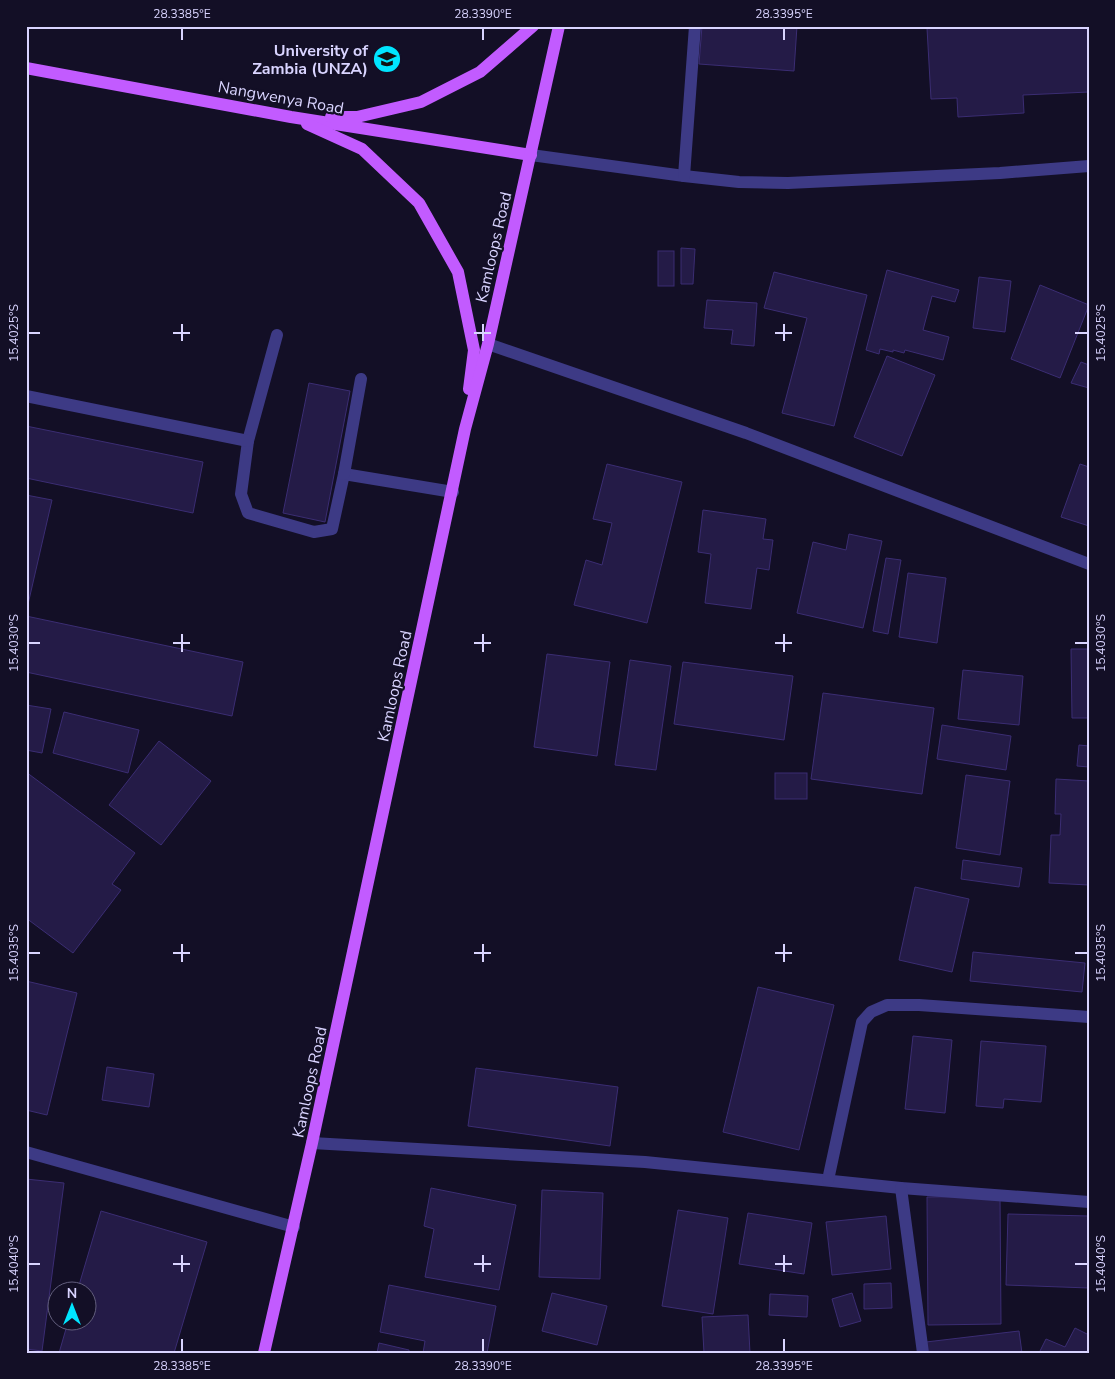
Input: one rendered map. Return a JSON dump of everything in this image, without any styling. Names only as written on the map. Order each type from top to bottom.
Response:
[{"type":"main road","points":[[291,117],[357,117],[421,102],[480,72],[533,26]]},
{"type":"main road","name":"Kamloops Road","points":[[264,1353],[294,1227],[465,429],[488,344],[559,26]]},
{"type":"main road","name":"Nangwenya Road","points":[[26,68],[291,117],[531,155]]},
{"type":"main road","points":[[291,117],[362,149],[419,203],[458,272],[474,350],[465,429]]},
{"type":"street","points":[[684,176],[695,26]]},
{"type":"street","points":[[531,155],[738,182],[788,183],[1000,173],[1089,166]]},
{"type":"street","points":[[277,335],[248,441],[241,494],[248,512],[314,532],[332,529],[361,379]]},
{"type":"street","points":[[488,344],[746,433],[1089,564]]},
{"type":"street","points":[[26,396],[248,441]]},
{"type":"street","points":[[344,474],[452,492]]},
{"type":"street","points":[[828,1180],[862,1022],[871,1012],[887,1005],[919,1005],[1089,1017]]},
{"type":"street","points":[[312,1143],[645,1162],[901,1188],[1089,1202]]},
{"type":"street","points":[[26,1152],[294,1227]]},
{"type":"street","points":[[901,1188],[923,1353]]},
{"type":"building","points":[[702,26],[797,26],[794,71],[699,64]]},
{"type":"building","points":[[952,26],[1089,26],[1089,92],[1023,95],[1024,113],[958,117],[957,98],[931,99],[927,28]]},
{"type":"building","points":[[681,248],[695,249],[693,284],[681,284]]},
{"type":"building","points":[[658,251],[674,251],[674,286],[658,286]]},
{"type":"building","points":[[887,270],[959,290],[955,302],[932,296],[923,330],[949,337],[943,360],[905,350],[904,353],[880,349],[879,354],[866,350]]},
{"type":"building","points":[[774,272],[867,295],[834,426],[782,413],[807,318],[764,308]]},
{"type":"building","points":[[979,277],[1011,281],[1005,332],[973,328]]},
{"type":"building","points":[[1040,285],[1089,305],[1060,378],[1011,359]]},
{"type":"building","points":[[707,300],[757,303],[754,346],[731,344],[733,330],[704,328]]},
{"type":"building","points":[[887,356],[935,375],[902,456],[854,437]]},
{"type":"building","points":[[1081,362],[1089,365],[1089,388],[1071,383]]},
{"type":"building","points":[[309,383],[350,391],[325,522],[283,513]]},
{"type":"building","points":[[26,426],[203,462],[193,513],[26,478]]},
{"type":"building","points":[[607,464],[682,482],[647,623],[574,605],[586,560],[602,565],[612,523],[593,519]]},
{"type":"building","points":[[1080,464],[1089,467],[1089,526],[1061,517]]},
{"type":"building","points":[[26,495],[52,500],[26,613]]},
{"type":"building","points":[[703,510],[766,519],[763,539],[773,540],[769,570],[757,568],[751,609],[705,603],[711,554],[698,552]]},
{"type":"building","points":[[849,534],[882,541],[863,628],[797,613],[813,542],[846,550]]},
{"type":"building","points":[[886,558],[901,560],[888,634],[873,631]]},
{"type":"building","points":[[908,573],[946,578],[937,643],[899,637]]},
{"type":"building","points":[[26,616],[243,662],[232,716],[26,672]]},
{"type":"building","points":[[1071,649],[1089,649],[1089,718],[1072,718]]},
{"type":"building","points":[[547,654],[610,662],[597,756],[534,747]]},
{"type":"building","points":[[630,660],[671,666],[656,770],[615,765]]},
{"type":"building","points":[[683,662],[793,676],[784,740],[674,724]]},
{"type":"building","points":[[963,670],[1023,676],[1019,725],[958,719]]},
{"type":"building","points":[[823,693],[934,708],[922,794],[811,779]]},
{"type":"building","points":[[26,705],[51,709],[42,753],[26,750]]},
{"type":"building","points":[[64,712],[139,730],[128,773],[53,753]]},
{"type":"building","points":[[942,725],[1011,736],[1006,770],[937,759]]},
{"type":"building","points":[[159,741],[211,781],[161,845],[109,805]]},
{"type":"building","points":[[1079,745],[1089,746],[1089,767],[1077,766]]},
{"type":"building","points":[[26,772],[135,853],[112,884],[121,890],[73,953],[26,918]]},
{"type":"building","points":[[775,773],[807,773],[807,799],[775,799]]},
{"type":"building","points":[[966,775],[1010,781],[1000,855],[956,848]]},
{"type":"building","points":[[1056,779],[1089,781],[1089,885],[1049,883],[1051,835],[1060,835],[1061,814],[1055,814]]},
{"type":"building","points":[[963,860],[1022,868],[1019,887],[961,879]]},
{"type":"building","points":[[915,887],[969,899],[952,972],[899,960]]},
{"type":"building","points":[[973,952],[1085,963],[1082,992],[970,981]]},
{"type":"building","points":[[26,981],[77,993],[47,1115],[26,1110]]},
{"type":"building","points":[[758,987],[834,1005],[799,1150],[723,1132]]},
{"type":"building","points":[[913,1036],[952,1040],[945,1113],[905,1109]]},
{"type":"building","points":[[981,1041],[1046,1046],[1041,1102],[1004,1099],[1003,1108],[976,1106]]},
{"type":"building","points":[[107,1067],[154,1074],[149,1107],[102,1100]]},
{"type":"building","points":[[476,1068],[618,1087],[610,1146],[468,1126]]},
{"type":"building","points":[[26,1179],[64,1183],[51,1282],[48,1282],[48,1305],[42,1351],[26,1349]]},
{"type":"building","points":[[431,1188],[516,1205],[499,1290],[425,1277],[434,1229],[424,1226]]},
{"type":"building","points":[[542,1190],[603,1193],[600,1279],[539,1277]]},
{"type":"building","points":[[1000,1196],[1001,1324],[928,1325],[927,1197]]},
{"type":"building","points":[[678,1210],[728,1218],[713,1314],[662,1306]]},
{"type":"building","points":[[101,1211],[207,1242],[174,1353],[59,1353],[65,1332],[98,1332],[98,1282],[80,1282]]},
{"type":"building","points":[[748,1213],[812,1223],[804,1274],[739,1264]]},
{"type":"building","points":[[1008,1214],[1089,1216],[1089,1288],[1006,1285]]},
{"type":"building","points":[[886,1216],[891,1269],[832,1275],[826,1222]]},
{"type":"building","points":[[891,1283],[892,1308],[864,1309],[864,1284]]},
{"type":"building","points":[[389,1285],[496,1306],[487,1353],[423,1353],[425,1341],[380,1332]]},
{"type":"building","points":[[552,1293],[607,1306],[597,1345],[542,1331]]},
{"type":"building","points":[[852,1293],[861,1321],[840,1327],[832,1299]]},
{"type":"building","points":[[770,1294],[808,1296],[807,1317],[769,1315]]},
{"type":"building","points":[[748,1315],[750,1353],[704,1353],[702,1317]]},
{"type":"building","points":[[1075,1328],[1089,1335],[1089,1353],[1039,1353],[1046,1339],[1065,1347]]},
{"type":"building","points":[[1019,1331],[1022,1353],[928,1353],[926,1342]]},
{"type":"building","points":[[379,1343],[409,1350],[409,1353],[377,1353]]},
{"type":"place","name":"University of Zambia (UNZA)","points":[[387,59]]}]
